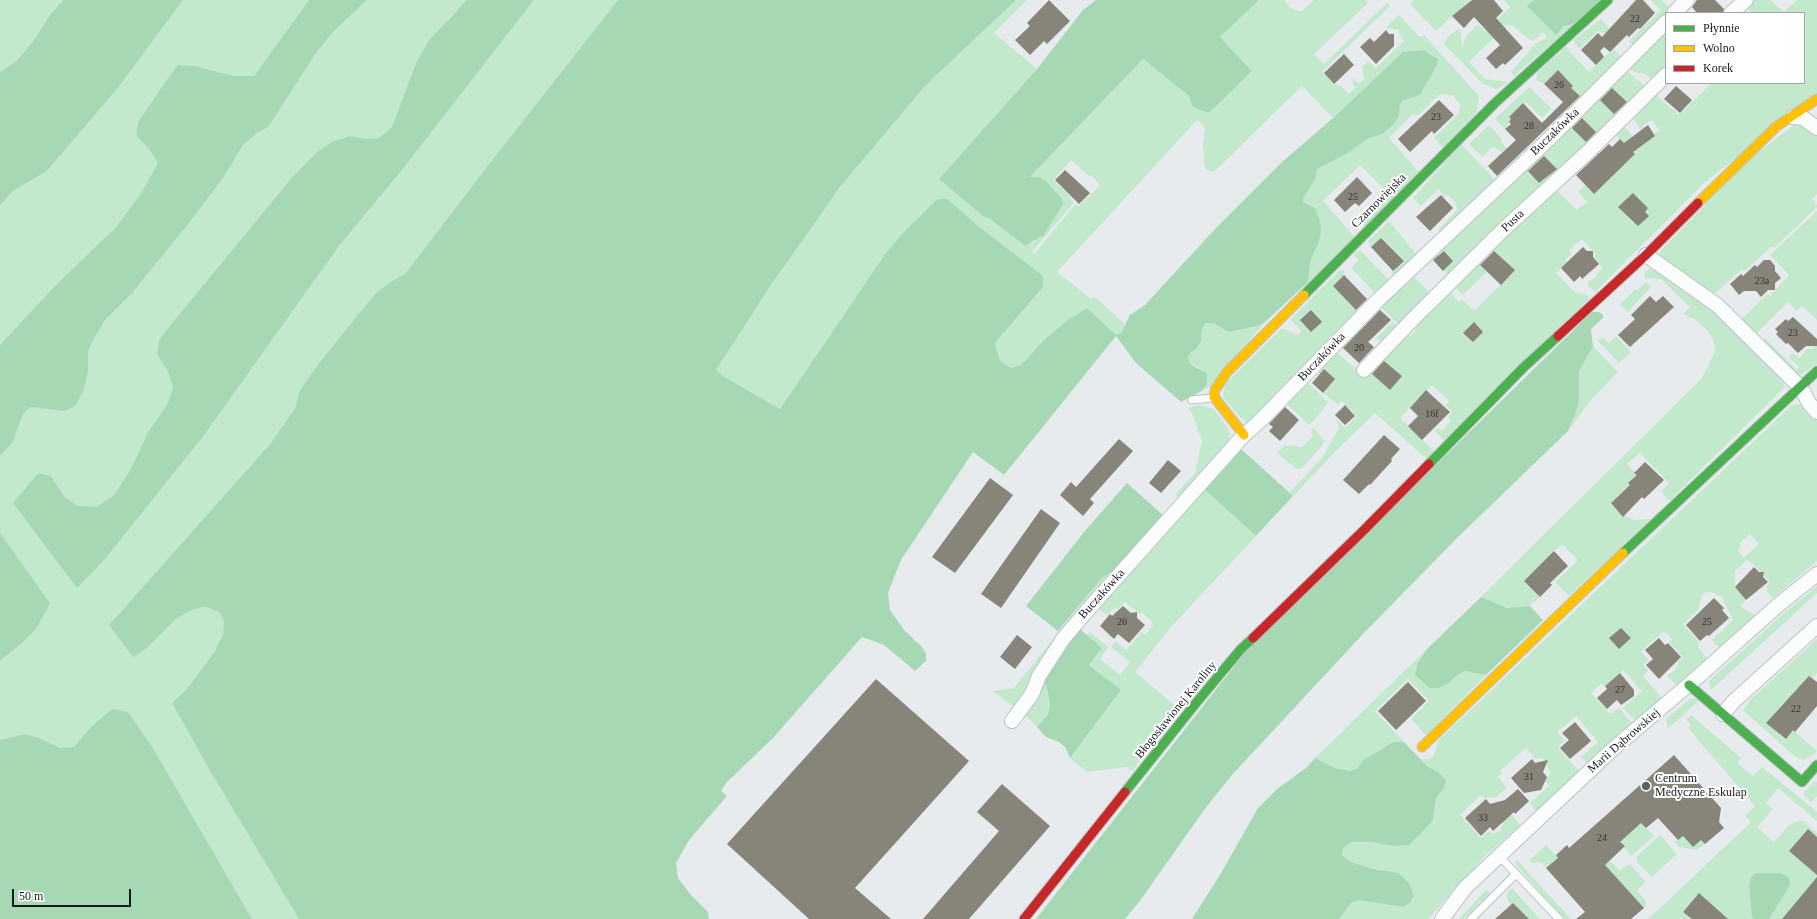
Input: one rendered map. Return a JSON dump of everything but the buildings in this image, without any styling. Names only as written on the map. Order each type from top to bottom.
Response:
[{"type":"street","name":"Czarnowiejska","points":[[1214,397],[1215,390],[1227,372],[1275,322],[1494,103],[1608,0]]},
{"type":"street","points":[[1675,12],[1687,0]]},
{"type":"street","points":[[1732,12],[1746,0]]},
{"type":"street","name":"Buczakówka","points":[[1012,722],[1032,694],[1039,676],[1063,639],[1084,613],[1244,435],[1260,421],[1383,295],[1548,140],[1665,23]]},
{"type":"street","name":"Pusta","points":[[1364,370],[1504,229],[1588,152],[1665,76]]},
{"type":"street","name":"Błogosławionej Karoliny","points":[[1024,919],[1196,703],[1241,649],[1364,530],[1523,368],[1646,255],[1777,126],[1793,117],[1817,99]]},
{"type":"street","points":[[1793,117],[1803,118],[1817,128]]},
{"type":"street","points":[[1646,255],[1717,305],[1801,388],[1809,403],[1817,412]]},
{"type":"street","points":[[1422,747],[1564,607],[1801,388],[1817,371]]},
{"type":"street","points":[[1214,397],[1244,435]]},
{"type":"street","name":"Marii Dąbrowskiej","points":[[1442,919],[1465,888],[1614,748],[1689,685],[1777,606],[1817,574]]},
{"type":"street","points":[[1722,714],[1733,702],[1817,626]]},
{"type":"street","points":[[1689,685],[1802,782],[1817,765]]},
{"type":"lane","points":[[1192,400],[1214,397]]},
{"type":"lane","points":[[1499,856],[1559,919]]},
{"type":"lane","points":[[1472,919],[1516,874]]},
{"type":"green space","points":[[0,0],[63,0],[50,15],[32,43],[16,61],[0,72]]},
{"type":"green space","points":[[63,0],[183,0],[117,89],[47,171],[13,191],[0,205],[0,72],[16,61],[32,43],[50,15]]},
{"type":"green space","points":[[183,0],[309,0],[254,76],[234,76],[195,66],[178,65],[138,122],[136,135],[151,152],[158,163],[140,195],[116,227],[55,286],[0,345],[0,205],[13,191],[47,171],[117,89]]},
{"type":"green space","points":[[309,0],[367,0],[333,32],[317,52],[268,127],[257,133],[243,145],[224,177],[189,223],[133,292],[105,320],[93,340],[88,352],[88,373],[83,391],[76,405],[65,411],[31,407],[23,414],[13,442],[0,456],[0,345],[55,286],[116,227],[140,195],[158,163],[151,152],[136,135],[138,122],[178,65],[195,66],[234,76],[254,76]]},
{"type":"green space","points":[[367,0],[467,0],[466,4],[451,15],[416,63],[392,127],[379,138],[367,139],[350,136],[289,181],[221,264],[157,354],[168,372],[173,387],[167,405],[148,432],[132,467],[114,495],[96,507],[76,505],[64,496],[51,476],[38,473],[13,503],[77,587],[161,489],[202,438],[339,246],[402,170],[534,0],[618,0],[405,274],[390,282],[374,295],[319,363],[300,390],[295,408],[270,444],[109,625],[146,649],[177,618],[194,609],[206,607],[219,612],[224,621],[223,634],[215,651],[186,690],[172,703],[209,769],[299,919],[252,919],[153,748],[128,712],[91,727],[74,747],[60,748],[39,738],[25,734],[0,740],[0,661],[21,644],[49,603],[0,533],[0,456],[13,442],[23,414],[31,407],[47,408],[88,373],[88,352],[93,340],[105,320],[133,292],[189,223],[224,177],[243,145],[257,133],[268,127],[317,52],[333,32]]},
{"type":"green space","points":[[467,0],[534,0],[402,170],[339,246],[202,438],[104,560],[77,588],[13,503],[38,473],[51,476],[64,496],[76,505],[96,507],[114,495],[132,467],[148,432],[167,405],[173,387],[168,372],[157,354],[159,341],[289,181],[316,153],[332,142],[350,136],[367,139],[379,138],[392,127],[416,63],[430,39]]},
{"type":"green space","points":[[618,0],[1016,0],[925,86],[840,187],[771,285],[716,370],[723,376],[780,409],[885,254],[905,231],[936,200],[946,198],[978,226],[1043,276],[1043,287],[995,343],[1000,361],[1011,368],[1021,365],[1045,339],[1065,322],[1087,308],[1116,335],[1121,333],[1130,315],[1145,305],[1216,228],[1282,162],[1333,118],[1403,52],[1424,50],[1438,59],[1437,65],[1420,95],[1403,101],[1400,105],[1399,115],[1395,123],[1383,134],[1367,139],[1348,153],[1317,169],[1315,180],[1304,197],[1303,202],[1315,208],[1320,221],[1321,231],[1319,242],[1311,259],[1308,282],[1264,323],[1229,332],[1213,323],[1206,323],[1202,328],[1201,341],[1188,357],[1189,362],[1207,373],[1207,385],[1202,391],[1181,402],[1136,363],[1116,336],[1004,475],[973,452],[901,560],[888,593],[890,610],[904,630],[922,647],[926,654],[926,661],[915,671],[884,645],[862,637],[772,739],[726,783],[721,791],[727,796],[689,840],[676,863],[678,878],[691,895],[708,912],[709,919],[299,919],[209,769],[172,703],[186,690],[215,651],[223,634],[224,621],[219,612],[206,607],[194,609],[177,618],[146,649],[133,657],[109,625],[270,444],[295,408],[300,390],[319,363],[374,295],[390,282],[405,274]]},
{"type":"green space","points":[[1016,0],[1027,0],[994,33],[1037,69],[939,179],[983,216],[990,219],[1025,246],[1035,242],[1062,199],[1047,182],[1030,177],[1143,59],[1189,96],[1192,106],[1210,112],[1252,71],[1220,37],[1259,0],[1285,0],[1289,7],[1302,11],[1314,0],[1365,0],[1368,3],[1314,54],[1324,64],[1387,3],[1390,6],[1322,72],[1334,84],[1341,86],[1349,94],[1355,88],[1352,82],[1354,77],[1355,81],[1360,83],[1364,79],[1362,67],[1368,61],[1376,68],[1404,41],[1399,34],[1399,30],[1385,28],[1399,15],[1419,36],[1425,36],[1479,96],[1477,112],[1443,148],[1434,138],[1459,113],[1460,104],[1453,96],[1446,94],[1439,95],[1417,116],[1414,113],[1389,138],[1419,172],[1366,226],[1359,224],[1355,220],[1385,190],[1360,165],[1323,201],[1355,237],[1302,291],[1310,273],[1311,259],[1319,242],[1311,206],[1303,202],[1304,197],[1315,180],[1317,169],[1348,153],[1367,139],[1384,134],[1395,123],[1399,115],[1400,105],[1404,101],[1420,95],[1437,65],[1438,59],[1424,50],[1403,52],[1333,118],[1302,86],[1214,172],[1205,169],[1203,144],[1205,129],[1202,123],[1197,120],[1057,272],[1091,299],[1094,296],[1125,324],[1121,332],[1116,336],[1065,322],[1045,339],[1021,365],[1011,368],[1000,361],[995,343],[1043,287],[946,198],[936,200],[885,254],[780,409],[723,376],[716,370],[733,342],[805,235],[840,187],[925,86]],"holes":[[[1071,160],[1089,176],[1091,175],[1100,185],[1079,206],[1076,204],[1034,254],[1032,252],[1074,202],[1069,197],[1070,196],[1053,180]]]},
{"type":"green space","points":[[1096,0],[1259,0],[1220,37],[1252,71],[1210,112],[1206,112],[1192,106],[1189,96],[1143,59],[1030,177],[1040,177],[1047,182],[1062,199],[1063,204],[1044,235],[1025,246],[990,219],[983,216],[939,179],[1037,69],[1083,10]]},
{"type":"green space","points":[[1414,0],[1470,0],[1436,31],[1410,4]]},
{"type":"green space","points":[[1504,0],[1534,0],[1528,6],[1560,31],[1566,24],[1574,24],[1514,76],[1511,72],[1535,44],[1545,39],[1547,36],[1544,33],[1541,33],[1534,41],[1530,40],[1512,25],[1507,25],[1469,62],[1485,79],[1508,82],[1497,89],[1483,84],[1444,44],[1447,38],[1458,29],[1461,31],[1462,47],[1467,35],[1478,24],[1485,31],[1510,7]]},
{"type":"green space","points":[[1534,0],[1602,0],[1574,24],[1564,26],[1556,35],[1527,6]]},
{"type":"green space","points":[[1651,0],[1661,0],[1672,10],[1670,12],[1665,12],[1665,17],[1633,50],[1631,47],[1633,45],[1629,41],[1661,10]]},
{"type":"green space","points":[[1753,0],[1770,0],[1784,12],[1751,12],[1745,7]]},
{"type":"green space","points":[[1797,0],[1817,0],[1817,95],[1704,183],[1595,292],[1588,285],[1588,282],[1597,276],[1603,268],[1595,258],[1595,253],[1582,239],[1569,250],[1572,253],[1565,260],[1567,263],[1556,273],[1575,292],[1587,295],[1590,298],[1445,442],[1435,431],[1438,428],[1442,431],[1451,421],[1448,417],[1452,412],[1445,405],[1449,401],[1432,385],[1400,418],[1436,453],[1429,461],[1375,413],[1293,496],[1289,493],[1322,458],[1339,428],[1336,419],[1345,428],[1357,416],[1342,401],[1338,405],[1323,393],[1335,379],[1324,369],[1320,374],[1316,367],[1333,349],[1357,370],[1402,334],[1410,336],[1415,331],[1419,318],[1476,261],[1487,272],[1463,295],[1456,288],[1451,293],[1459,302],[1462,299],[1474,311],[1515,270],[1492,249],[1555,189],[1577,210],[1587,202],[1578,192],[1585,185],[1634,154],[1614,133],[1622,127],[1626,128],[1640,146],[1655,136],[1654,134],[1659,130],[1652,120],[1643,126],[1644,128],[1641,130],[1634,120],[1636,113],[1655,94],[1679,115],[1711,84],[1805,84],[1805,12],[1784,12]]},
{"type":"green space","points":[[1601,19],[1615,36],[1598,31],[1579,49],[1573,40]]},
{"type":"green space","points":[[1660,33],[1665,37],[1665,69],[1658,76],[1650,78],[1643,73],[1639,74],[1627,67]]},
{"type":"green space","points":[[1566,47],[1570,49],[1568,50],[1589,72],[1613,49],[1624,59],[1583,100],[1577,93],[1563,101],[1560,99],[1573,86],[1558,70],[1544,84],[1536,80],[1537,73]]},
{"type":"green space","points":[[1625,69],[1647,88],[1383,344],[1376,338],[1392,322],[1397,325],[1398,324],[1378,304],[1411,274],[1429,292],[1447,274],[1444,270],[1453,261],[1444,251],[1433,260],[1429,256]]},
{"type":"green space","points":[[1529,87],[1552,109],[1542,118],[1527,103],[1523,103],[1505,129],[1495,119]]},
{"type":"green space","points":[[1798,122],[1817,134],[1817,194],[1812,199],[1817,207],[1774,248],[1772,246],[1745,271],[1742,269],[1716,293],[1711,292],[1703,286],[1698,288],[1660,257],[1660,251],[1753,156]]},
{"type":"green space","points":[[1489,125],[1501,138],[1501,142],[1508,150],[1504,153],[1493,147],[1482,157],[1469,144]]},
{"type":"green space","points":[[1461,144],[1497,182],[1440,232],[1438,230],[1458,209],[1455,205],[1456,203],[1448,195],[1445,197],[1438,189],[1421,206],[1413,198]]},
{"type":"green space","points":[[1817,211],[1817,320],[1802,306],[1797,311],[1788,302],[1757,333],[1742,319],[1767,294],[1770,296],[1789,275],[1770,255]]},
{"type":"green space","points":[[1389,221],[1417,255],[1396,278],[1391,273],[1404,260],[1382,238],[1371,247],[1368,241]]},
{"type":"green space","points":[[1360,250],[1391,282],[1375,293],[1351,268],[1359,260],[1354,255]]},
{"type":"green space","points":[[1341,269],[1345,272],[1343,274],[1344,275],[1333,286],[1360,313],[1252,423],[1240,417],[1223,397],[1225,384],[1282,328],[1297,335],[1300,333],[1301,331],[1291,319]]},
{"type":"green space","points":[[1649,269],[1655,270],[1711,308],[1783,381],[1785,387],[1669,501],[1661,491],[1669,483],[1640,453],[1627,464],[1637,475],[1629,483],[1630,485],[1611,503],[1623,516],[1624,515],[1634,520],[1651,519],[1569,596],[1555,582],[1578,560],[1562,544],[1524,581],[1540,597],[1530,606],[1507,608],[1493,603],[1481,597],[1702,378],[1715,352],[1714,342],[1708,331],[1695,319],[1683,314],[1690,307],[1661,279],[1644,278],[1645,272]]},
{"type":"green space","points":[[1646,282],[1651,287],[1628,312],[1620,304]]},
{"type":"green space","points":[[1592,312],[1599,312],[1603,315],[1603,318],[1591,329],[1593,346],[1579,371],[1579,401],[1568,431],[1456,539],[1363,634],[1231,776],[1204,810],[1142,898],[1125,919],[1036,919],[1247,650]]},
{"type":"green space","points":[[1206,323],[1213,323],[1219,327],[1237,331],[1264,323],[1212,386],[1202,391],[1207,385],[1201,369],[1189,362],[1188,357],[1190,353],[1196,349],[1202,328]]},
{"type":"green space","points":[[1616,336],[1631,352],[1619,363],[1598,341],[1602,337],[1609,343]]},
{"type":"green space","points":[[1762,339],[1766,339],[1797,370],[1799,367],[1789,357],[1793,353],[1799,358],[1807,349],[1813,349],[1817,345],[1817,364],[1800,375],[1797,375]]},
{"type":"green space","points":[[1593,346],[1618,372],[1591,400],[1568,431],[1579,401],[1579,371]]},
{"type":"green space","points":[[1308,383],[1328,402],[1315,420],[1309,425],[1287,404]]},
{"type":"green space","points":[[1798,404],[1809,411],[1817,419],[1817,561],[1773,598],[1767,592],[1767,586],[1770,582],[1754,565],[1747,560],[1735,571],[1735,587],[1746,600],[1740,606],[1755,615],[1719,647],[1712,640],[1733,620],[1722,597],[1711,592],[1704,593],[1701,597],[1699,609],[1683,624],[1699,642],[1698,648],[1707,658],[1676,685],[1667,675],[1676,670],[1679,661],[1683,657],[1669,642],[1672,639],[1666,633],[1663,632],[1641,651],[1649,660],[1643,665],[1648,671],[1643,676],[1662,698],[1636,721],[1623,708],[1642,691],[1623,670],[1604,686],[1601,684],[1591,693],[1610,714],[1619,708],[1633,724],[1588,764],[1581,757],[1598,742],[1576,716],[1557,732],[1565,741],[1560,745],[1559,749],[1580,772],[1536,811],[1530,803],[1549,786],[1545,781],[1550,773],[1547,764],[1542,758],[1535,759],[1526,748],[1500,771],[1502,773],[1498,777],[1507,788],[1496,797],[1484,798],[1481,795],[1460,815],[1481,838],[1489,831],[1493,834],[1500,831],[1503,824],[1502,804],[1520,825],[1485,856],[1428,919],[1339,919],[1351,903],[1359,900],[1403,907],[1410,903],[1414,896],[1410,884],[1399,873],[1373,869],[1351,862],[1342,855],[1343,848],[1351,842],[1371,842],[1395,846],[1409,845],[1418,835],[1435,808],[1436,798],[1444,788],[1438,772],[1427,766],[1421,759],[1430,759],[1434,755],[1439,740],[1792,405]],"holes":[[[1750,534],[1759,544],[1744,558],[1738,551],[1741,545],[1740,543]]]},
{"type":"green space","points":[[1199,405],[1214,409],[1227,427],[1230,435],[1228,444],[1184,498],[1175,495],[1195,473],[1202,441],[1191,411],[1188,408]]},
{"type":"green space","points":[[1314,428],[1324,441],[1322,446],[1301,469],[1295,468],[1277,453],[1285,445],[1302,447],[1313,436],[1311,429]]},
{"type":"green space","points":[[1240,448],[1293,496],[1256,536],[1204,489]]},
{"type":"green space","points":[[1127,483],[1165,517],[1126,562],[1102,578],[1058,631],[1026,606],[1084,532]]},
{"type":"green space","points":[[1204,489],[1256,536],[1171,627],[1135,672],[1179,709],[1132,771],[1127,767],[1087,772],[1070,758],[1121,690],[1089,665],[1102,648],[1087,635],[1090,632],[1108,647],[1100,659],[1120,675],[1130,662],[1111,647],[1115,641],[1126,650],[1142,632],[1145,635],[1153,625],[1142,612],[1140,614],[1125,602],[1118,609],[1115,607],[1107,616],[1098,608]]},
{"type":"green space","points":[[0,533],[50,603],[36,629],[21,644],[0,661]]},
{"type":"green space","points":[[1126,562],[1069,626],[1029,678],[1033,683],[1044,681],[1050,704],[1048,715],[1037,727],[1027,717],[993,691],[1014,688],[1102,578]]},
{"type":"green space","points":[[1817,586],[1817,593],[1711,690],[1709,681],[1783,614]]},
{"type":"green space","points":[[1481,597],[1507,608],[1530,606],[1543,620],[1486,675],[1465,671],[1449,683],[1439,688],[1429,688],[1415,675],[1417,665],[1426,650]]},
{"type":"green space","points":[[1080,629],[1102,648],[1089,665],[1121,690],[1070,758],[1066,748],[1059,742],[1046,737],[1037,727],[1048,715],[1050,704],[1044,681],[1057,653]]},
{"type":"green space","points":[[1817,639],[1817,673],[1812,678],[1809,676],[1787,704],[1784,702],[1767,723],[1785,739],[1793,730],[1817,751],[1804,760],[1792,754],[1743,710],[1750,700]]},
{"type":"green space","points":[[1426,650],[1417,665],[1415,675],[1429,688],[1439,688],[1449,683],[1465,671],[1486,675],[1426,735],[1411,719],[1429,701],[1408,679],[1375,711],[1404,742],[1393,742],[1362,761],[1358,768],[1350,771],[1335,768],[1315,758]]},
{"type":"green space","points":[[1691,698],[1699,700],[1668,729],[1666,719]]},
{"type":"green space","points":[[112,709],[128,712],[153,748],[252,919],[0,919],[0,740],[25,734],[39,738],[60,748],[74,747],[91,727]]},
{"type":"green space","points":[[1691,715],[1741,758],[1737,763],[1753,776],[1762,767],[1817,812],[1817,821],[1778,788],[1766,803],[1773,809],[1757,827],[1774,842],[1789,825],[1798,821],[1803,821],[1817,833],[1817,837],[1807,829],[1789,851],[1817,875],[1817,880],[1812,883],[1782,919],[1728,919],[1699,894],[1683,911],[1692,919],[1682,919],[1680,917],[1679,919],[1647,919],[1751,822],[1745,816],[1755,806],[1688,728],[1691,725],[1686,720]]},
{"type":"green space","points":[[1393,742],[1404,742],[1427,766],[1438,772],[1446,780],[1444,788],[1436,798],[1433,819],[1409,845],[1395,846],[1371,842],[1351,842],[1343,848],[1342,855],[1351,862],[1373,869],[1399,873],[1410,884],[1414,896],[1410,903],[1403,907],[1359,900],[1351,903],[1339,919],[1192,919],[1220,875],[1258,808],[1277,789],[1306,768],[1315,758],[1335,768],[1350,771],[1358,768],[1362,761]]},
{"type":"green space","points":[[1814,781],[1817,782],[1817,796],[1811,802],[1803,794]]},
{"type":"green space","points":[[1641,823],[1654,836],[1631,856],[1620,842]]},
{"type":"green space","points":[[1660,835],[1677,854],[1652,877],[1637,862],[1637,856]]},
{"type":"green space","points":[[1683,836],[1693,847],[1701,840],[1705,844],[1697,850],[1679,847],[1675,842]]},
{"type":"green space","points":[[1546,845],[1558,858],[1546,868],[1541,862],[1532,863],[1529,860]]},
{"type":"green space","points":[[1516,861],[1518,861],[1571,919],[1564,919],[1516,865]]},
{"type":"green space","points":[[1610,861],[1620,871],[1627,865],[1631,865],[1646,882],[1637,890],[1646,902],[1646,906],[1644,908],[1605,865]]},
{"type":"green space","points":[[1757,873],[1779,873],[1787,876],[1790,882],[1787,890],[1769,919],[1754,919],[1752,916],[1749,886],[1751,877]]},
{"type":"green space","points":[[1512,888],[1540,919],[1529,919],[1514,903],[1511,905],[1507,899],[1507,893]]},
{"type":"green space","points":[[1486,890],[1490,893],[1464,919],[1459,919]]},
{"type":"traffic: fast","points":[[1304,295],[1495,103],[1608,0]]},
{"type":"traffic: fast","points":[[1429,464],[1523,368],[1558,336]]},
{"type":"traffic: fast","points":[[1623,553],[1817,371]]},
{"type":"traffic: fast","points":[[1125,792],[1196,703],[1241,649],[1253,638]]},
{"type":"traffic: fast","points":[[1689,685],[1802,782],[1817,765]]},
{"type":"traffic: slow","points":[[1698,203],[1777,126],[1817,99]]},
{"type":"traffic: slow","points":[[1244,435],[1214,397],[1215,390],[1227,372],[1304,295]]},
{"type":"traffic: slow","points":[[1422,747],[1623,553]]},
{"type":"traffic: jam","points":[[1558,336],[1646,255],[1698,203]]},
{"type":"traffic: jam","points":[[1253,638],[1364,530],[1429,464]]},
{"type":"traffic: jam","points":[[1024,919],[1125,792]]},
{"type":"place","name":"Centrum Medyczne Eskulap","points":[[1646,786]]}]
